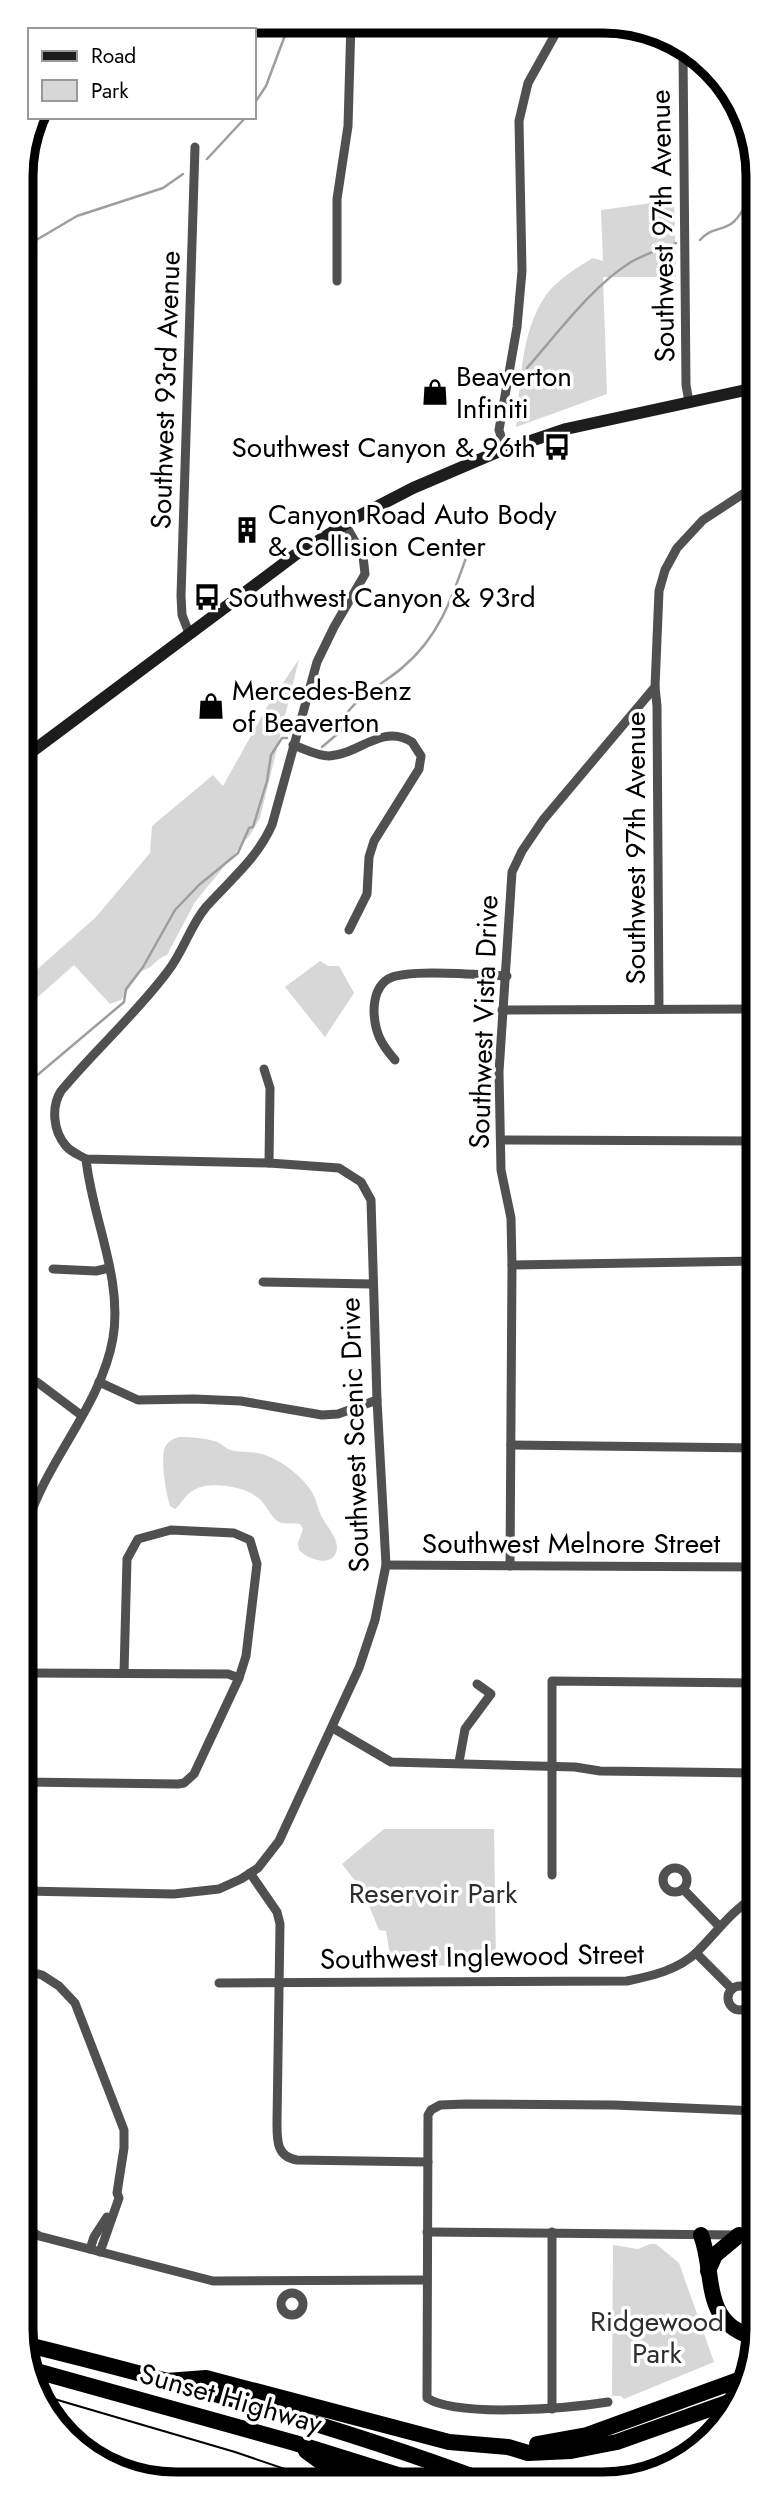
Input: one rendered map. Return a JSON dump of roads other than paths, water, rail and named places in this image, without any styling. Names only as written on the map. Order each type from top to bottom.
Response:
[{"type":"highway","points":[[701,2235],[705,2244],[710,2293],[727,2323],[745,2334]]},
{"type":"highway","points":[[708,2271],[715,2255],[739,2235]]},
{"type":"highway","name":"Sunset Highway","points":[[35,2347],[166,2381],[355,2437],[458,2472]]},
{"type":"highway","name":"Sunset Highway","points":[[40,2372],[295,2443],[388,2472]]},
{"type":"highway","points":[[166,2381],[206,2378],[449,2442],[508,2447],[587,2435],[736,2381]]},
{"type":"highway","points":[[508,2447],[528,2453],[593,2447],[725,2404]]},
{"type":"highway","points":[[295,2443],[328,2467],[340,2472]]},
{"type":"main road","points":[[34,750],[295,555],[345,524],[413,488],[505,449],[576,426],[746,389]]},
{"type":"main road","points":[[739,2235],[745,2235]]},
{"type":"street","points":[[505,449],[499,430],[517,327],[522,271],[520,118],[528,83],[556,33]]},
{"type":"street","points":[[337,281],[337,199],[348,126],[351,34]]},
{"type":"street","name":"Southwest 97th Avenue","points":[[683,58],[686,386],[689,402]]},
{"type":"street","name":"Southwest 93rd Avenue","points":[[189,633],[182,615],[181,596],[195,147]]},
{"type":"street","points":[[654,687],[659,591],[665,570],[677,548],[703,520],[746,492]]},
{"type":"street","points":[[33,1508],[41,1488],[99,1382],[113,1335],[115,1308],[86,1159],[66,1146],[58,1131],[54,1117],[57,1098],[84,1063],[159,982],[177,958],[202,912],[230,884],[265,841],[272,825],[317,662],[334,626],[365,573],[363,556],[345,524]]},
{"type":"street","name":"Southwest 97th Avenue","points":[[654,687],[657,706],[659,1010]]},
{"type":"street","name":"Southwest Vista Drive","points":[[510,1566],[512,1265],[510,1218],[501,1170],[499,1072],[512,872],[544,820],[654,687]]},
{"type":"street","points":[[293,745],[317,754],[332,756],[378,737],[401,736],[412,741],[421,756],[414,781],[387,817],[371,849],[367,894],[349,930]]},
{"type":"street","points":[[395,1060],[379,1040],[375,1023],[375,996],[386,980],[405,973],[507,976]]},
{"type":"street","points":[[502,1010],[746,1010]]},
{"type":"street","points":[[264,1069],[270,1088],[269,1163]]},
{"type":"street","points":[[501,1140],[746,1140]]},
{"type":"street","name":"Southwest Scenic Drive","points":[[33,1891],[174,1894],[205,1892],[219,1889],[258,1868],[279,1841],[359,1668],[375,1620],[386,1565],[370,1200],[361,1182],[339,1168],[269,1163],[86,1159]]},
{"type":"street","points":[[512,1265],[745,1261]]},
{"type":"street","points":[[52,1269],[96,1271],[109,1268]]},
{"type":"street","points":[[263,1282],[372,1284]]},
{"type":"street","points":[[37,1382],[81,1415]]},
{"type":"street","points":[[99,1382],[138,1400],[241,1401],[322,1415],[338,1414],[377,1399]]},
{"type":"street","points":[[511,1446],[745,1448]]},
{"type":"street","points":[[33,1782],[184,1783],[194,1774],[239,1678],[246,1656],[257,1564],[250,1540],[234,1533],[171,1530],[138,1539],[127,1559],[124,1673]]},
{"type":"street","name":"Southwest Melnore Street","points":[[386,1565],[745,1567]]},
{"type":"street","points":[[33,1673],[228,1674],[239,1678]]},
{"type":"street","points":[[552,1875],[552,1681],[745,1683]]},
{"type":"street","points":[[459,1762],[465,1729],[491,1694],[477,1684]]},
{"type":"street","points":[[333,1728],[391,1762],[575,1767],[600,1772],[745,1773]]},
{"type":"street","points":[[250,1873],[276,1912],[280,1924],[277,2141],[282,2154],[297,2160],[428,2162]]},
{"type":"street","points":[[684,1889],[719,1926]]},
{"type":"street","name":"Southwest Inglewood Street","points":[[219,1983],[627,1981],[661,1974],[696,1953],[719,1926],[745,1905]]},
{"type":"street","points":[[696,1953],[732,1989]]},
{"type":"street","points":[[33,1973],[42,1975],[66,1991],[75,2003],[124,2130],[117,2193],[94,2237],[95,2251]]},
{"type":"street","points":[[608,2402],[552,2409],[473,2409],[426,2398],[431,2110],[440,2105],[614,2105],[745,2111]]},
{"type":"street","points":[[427,2232],[739,2235]]},
{"type":"street","points":[[552,2232],[552,2409]]},
{"type":"street","points":[[33,2233],[204,2280],[427,2280]]},
{"type":"street","points":[[292,2293],[293,2281]]},
{"type":"waterway","points":[[256,101],[266,86],[286,34]]},
{"type":"waterway","points":[[207,159],[244,119]]},
{"type":"waterway","points":[[34,241],[77,216],[163,188],[183,174]]},
{"type":"waterway","points":[[700,240],[708,233],[735,221],[746,203]]},
{"type":"waterway","points":[[527,368],[576,311],[617,272],[636,259],[676,243]]},
{"type":"waterway","points":[[322,747],[341,731],[343,721],[356,703],[403,667],[426,643],[450,601],[467,555]]},
{"type":"waterway","points":[[34,1078],[124,1002],[126,989],[143,967],[175,910],[199,885],[238,853],[249,828],[253,827],[267,781],[271,755],[282,738],[287,738]]},
{"type":"tram line","points":[[51,2398],[294,2472]]},
{"type":"place","name":"Beaverton Infiniti","points":[[435,392]]},
{"type":"place","name":"Southwest Canyon & 96th","points":[[557,447]]},
{"type":"place","name":"Canyon Road Auto Body & Collision Center","points":[[247,530]]},
{"type":"place","name":"Southwest Canyon & 93rd","points":[[207,597]]},
{"type":"place","name":"Mercedes-Benz of Beaverton","points":[[211,706]]},
{"type":"park label","name":"Reservoir Park","points":[[433,1893]]},
{"type":"park label","name":"Ridgewood Park","points":[[657,2337]]}]
